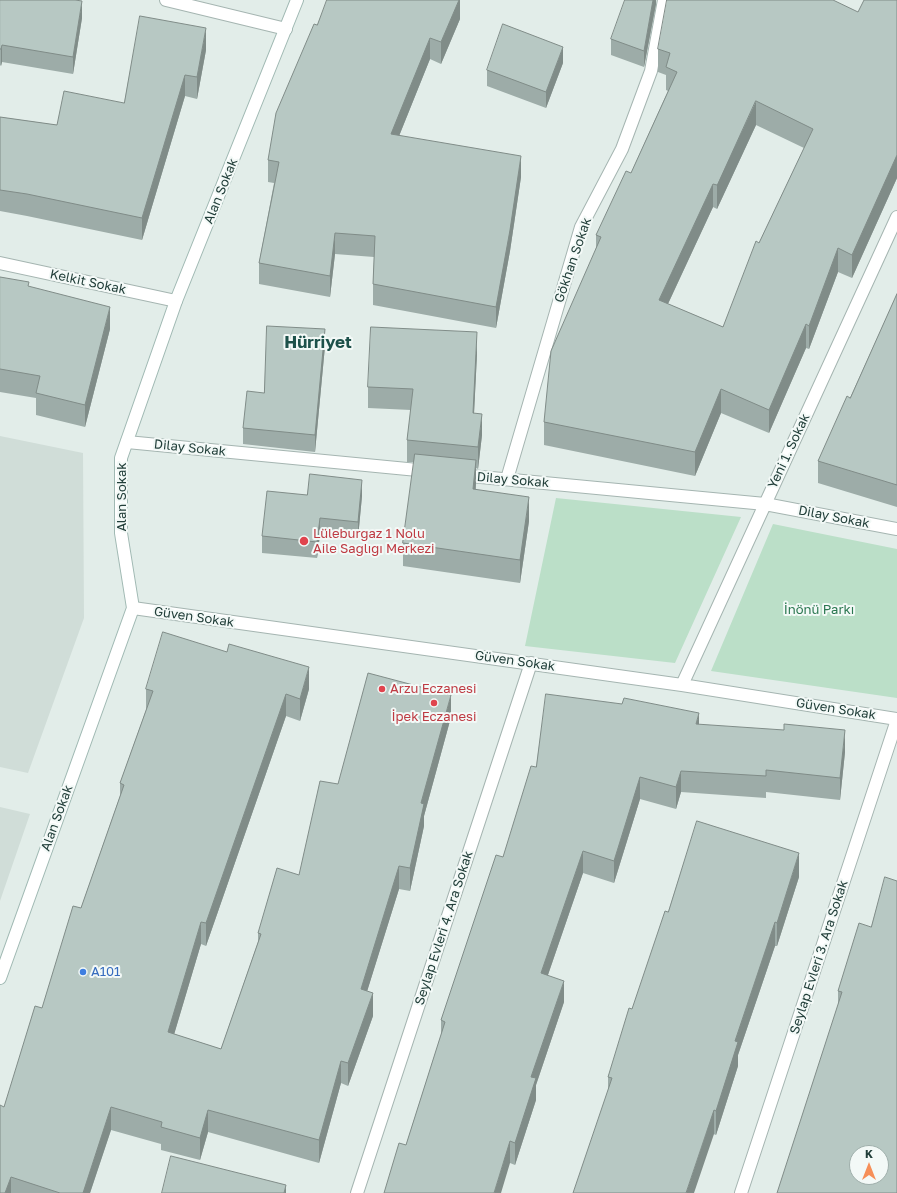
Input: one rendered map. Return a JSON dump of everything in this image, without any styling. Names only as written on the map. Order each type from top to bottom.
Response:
[{"type":"street","points":[[166,0],[286,29]]},
{"type":"street","name":"Alan Sokak","points":[[0,978],[133,608],[121,533],[121,458],[176,301],[298,0]]},
{"type":"street","name":"Gökhan Sokak","points":[[507,479],[581,227],[622,149],[651,71],[664,0]]},
{"type":"street","name":"Yeni 1. Sokak","points":[[682,685],[897,217]]},
{"type":"street","name":"Kelkit Sokak","points":[[0,263],[176,301]]},
{"type":"street","name":"Dilay Sokak","points":[[127,442],[765,504],[897,529]]},
{"type":"street","name":"Güven Sokak","points":[[133,608],[682,685],[897,720]]},
{"type":"street","name":"Seylap Evleri 4. Ara Sokak","points":[[357,1193],[531,663]]},
{"type":"street","name":"Seylap Evleri 3. Ara Sokak","points":[[741,1193],[897,720]]},
{"type":"shaded area","points":[[0,436],[83,453],[84,618],[28,773],[0,767]]},
{"type":"shaded area","points":[[0,807],[30,814],[0,901]]},
{"type":"green space","points":[[556,498],[741,517],[675,663],[525,646]]},
{"type":"green space","name":"İnönü Parkı","points":[[773,524],[897,549],[897,698],[711,671]]},
{"type":"building","points":[[0,0],[82,1],[73,57],[2,45],[0,49]]},
{"type":"building","points":[[327,0],[459,0],[441,42],[430,38],[391,134],[521,156],[510,230],[496,307],[373,284],[375,236],[335,233],[330,276],[259,263],[279,162],[268,160],[276,113],[314,24],[317,25]]},
{"type":"building","points":[[625,0],[653,0],[644,51],[611,39]]},
{"type":"building","points":[[667,0],[833,0],[858,12],[864,0],[897,0],[897,155],[852,255],[838,248],[809,326],[806,324],[769,410],[721,389],[695,452],[544,422],[551,351],[601,237],[596,235],[626,171],[631,173],[677,72],[666,67],[670,53],[658,49]],"holes":[[[756,101],[813,129],[759,243],[756,241],[723,327],[659,300],[713,184],[717,185]]]},
{"type":"building","points":[[140,16],[206,28],[197,77],[185,75],[142,218],[27,194],[0,190],[0,117],[57,125],[64,91],[124,103]]},
{"type":"building","points":[[503,24],[563,47],[546,92],[487,70]]},
{"type":"building","points":[[0,277],[29,282],[28,286],[110,307],[85,405],[36,393],[40,376],[0,369]]},
{"type":"building","points":[[897,294],[897,485],[818,461],[847,396],[850,398]]},
{"type":"building","points":[[267,326],[325,329],[315,435],[243,428],[247,391],[264,393]]},
{"type":"building","points":[[371,327],[477,332],[473,413],[482,414],[478,447],[407,440],[413,389],[368,387]]},
{"type":"building","points":[[415,454],[476,460],[473,489],[529,497],[520,560],[403,543]]},
{"type":"building","points":[[310,474],[362,480],[358,522],[320,518],[317,542],[262,536],[267,491],[307,495]]},
{"type":"building","points":[[163,632],[227,652],[229,644],[309,667],[300,699],[286,694],[206,923],[201,922],[168,1032],[221,1049],[261,934],[258,933],[277,868],[299,875],[320,781],[338,784],[368,673],[451,695],[421,803],[424,804],[410,868],[399,866],[361,989],[373,993],[348,1063],[341,1061],[319,1140],[208,1110],[200,1138],[161,1127],[162,1122],[111,1107],[83,1193],[60,1193],[11,1177],[5,1193],[0,1193],[0,1105],[4,1107],[35,1006],[42,1008],[73,906],[81,908],[124,785],[120,783],[153,691],[146,689]]},
{"type":"building","points":[[546,694],[622,704],[624,698],[699,713],[696,724],[784,730],[784,724],[845,730],[840,778],[766,770],[766,776],[681,771],[676,787],[640,777],[614,861],[583,851],[541,973],[564,981],[531,1077],[536,1078],[515,1143],[510,1141],[494,1193],[384,1193],[399,1143],[406,1145],[445,1022],[441,1020],[496,855],[503,857],[531,766],[536,767]]},
{"type":"building","points":[[697,821],[799,853],[777,923],[775,922],[735,1041],[738,1042],[716,1111],[714,1110],[686,1193],[573,1193],[612,1078],[608,1077],[629,1008],[632,1009],[665,911],[668,912]]},
{"type":"building","points":[[885,877],[897,881],[897,1193],[777,1193],[842,992],[838,991],[859,923],[871,927]]},
{"type":"building","points":[[171,1156],[286,1185],[284,1193],[162,1193]]},
{"type":"place","name":"Lüleburgaz 1 Nolu Aile Sağlığı Merkezi","points":[[304,541]]},
{"type":"place","name":"Arzu Eczanesi","points":[[382,689]]},
{"type":"place","name":"İpek Eczanesi","points":[[434,703]]},
{"type":"place","name":"A101","points":[[83,972]]},
{"type":"district","name":"Hürriyet","points":[[318,343]]}]
